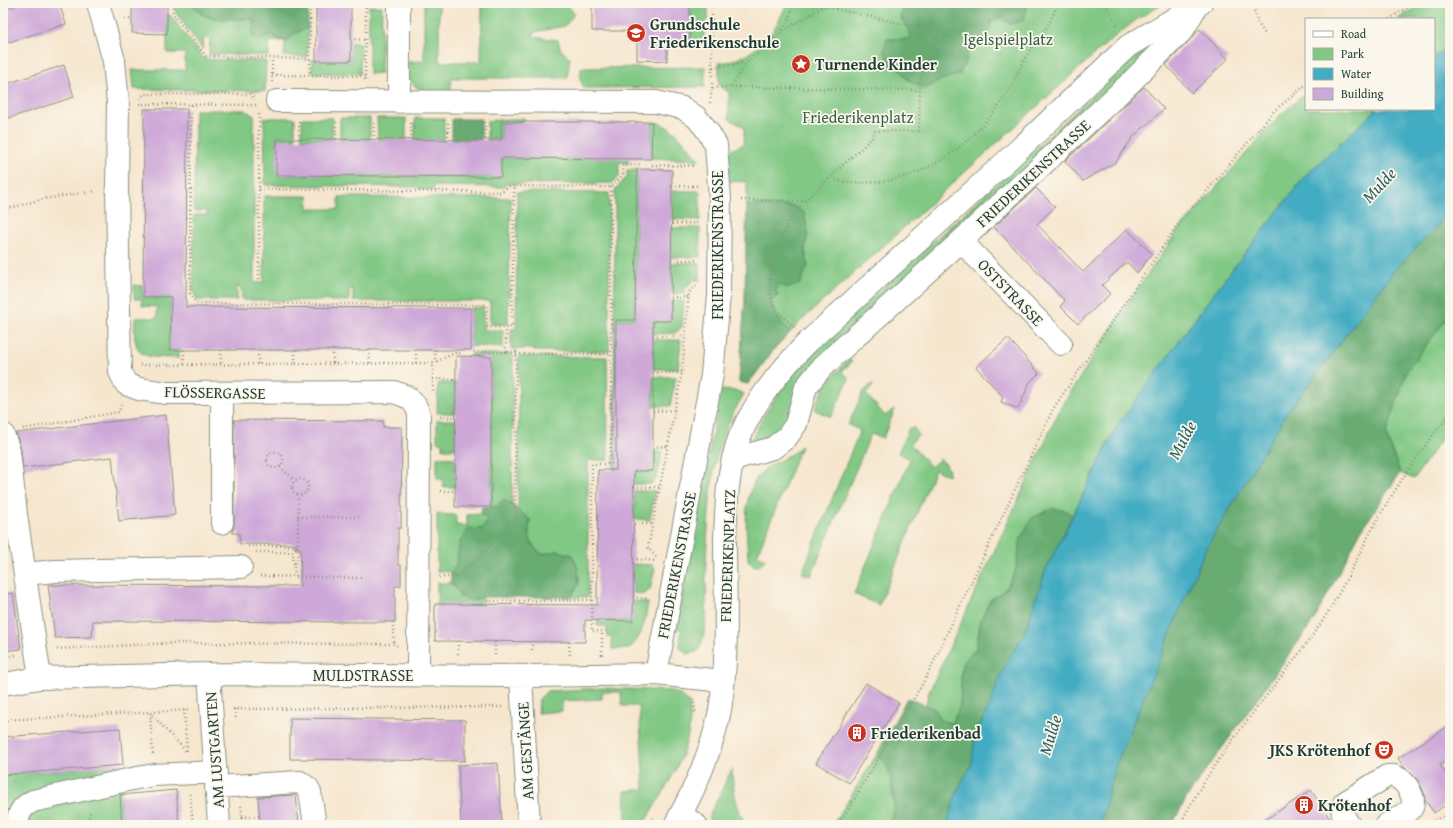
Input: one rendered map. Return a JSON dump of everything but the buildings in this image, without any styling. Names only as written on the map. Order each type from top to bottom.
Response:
[{"type":"street","points":[[98,3],[114,60],[118,103],[117,188],[123,374]]},
{"type":"street","points":[[399,3],[399,102]]},
{"type":"street","name":"FRIEDERIKENSTRASSE","points":[[733,459],[773,448],[787,437],[796,424],[802,396],[813,377],[961,241],[1151,62],[1182,30],[1198,5]]},
{"type":"street","name":"FRIEDERIKENPLATZ","points":[[684,821],[712,743],[723,681],[726,509],[733,459],[740,437],[759,400],[793,357],[1014,154],[1128,46],[1198,5]]},
{"type":"street","name":"FRIEDERIKENSTRASSE","points":[[268,103],[656,102],[683,108],[696,117],[707,130],[716,146],[719,166],[720,200],[719,286],[712,375],[656,674]]},
{"type":"street","name":"OSTSTRASSE","points":[[961,241],[1061,344]]},
{"type":"street","name":"FLÖSSERGASSE","points":[[123,374],[139,389],[168,393],[394,392],[407,396],[416,404],[419,414]]},
{"type":"street","points":[[222,393],[222,523]]},
{"type":"street","points":[[418,665],[419,414]]},
{"type":"street","points":[[9,432],[9,451],[40,678]]},
{"type":"street","points":[[25,574],[238,560]]},
{"type":"street","name":"MULDSTRASSE","points":[[3,684],[40,678],[209,674],[418,665],[521,676],[656,674],[723,681]]},
{"type":"street","name":"AM LUSTGARTEN","points":[[209,674],[210,709],[219,825]]},
{"type":"street","name":"AM GESTÄNGE","points":[[521,676],[528,825]]},
{"type":"street","points":[[18,825],[19,813],[24,806],[33,801],[154,775],[216,780],[300,782],[308,788],[310,792],[315,825]]},
{"type":"street","points":[[1349,825],[1343,815],[1342,808],[1344,803],[1387,776],[1394,776],[1400,779],[1413,797],[1414,803],[1410,810],[1387,825]]},
{"type":"path","points":[[173,3],[173,14],[206,56],[310,59]]},
{"type":"path","points":[[310,3],[310,75]]},
{"type":"path","points":[[365,102],[366,3]]},
{"type":"path","points":[[696,117],[710,105],[713,67],[712,3]]},
{"type":"path","points":[[731,87],[746,63],[769,46],[780,33],[789,19],[793,3]]},
{"type":"path","points":[[809,3],[940,32],[920,80],[919,131],[874,131],[873,136],[796,209],[781,237],[773,264],[770,293],[775,306],[784,318],[809,342]]},
{"type":"path","points":[[780,33],[829,3]]},
{"type":"path","points":[[828,179],[862,183],[896,179],[943,159],[961,146],[982,126],[1006,96],[1028,53],[1048,26],[1058,3]]},
{"type":"path","points":[[1105,3],[1128,46]]},
{"type":"path","points":[[1252,3],[1258,23],[1265,34]]},
{"type":"path","points":[[1392,18],[1414,3]]},
{"type":"path","points":[[351,39],[365,40]]},
{"type":"path","points":[[713,67],[746,63]]},
{"type":"path","points":[[272,75],[365,76]]},
{"type":"path","points":[[836,825],[846,813],[926,678],[1054,409],[1174,230],[1275,110],[1305,86]]},
{"type":"path","points":[[712,88],[919,90]]},
{"type":"path","points":[[144,94],[250,94],[268,103],[191,105],[135,104],[144,94]]},
{"type":"path","points":[[259,279],[259,189],[268,103]]},
{"type":"path","points":[[191,105],[190,293],[196,303],[487,305],[487,327],[512,327],[514,186]]},
{"type":"path","points":[[602,640],[602,631],[592,631],[592,464],[611,464],[611,187],[623,175],[623,166],[641,164]]},
{"type":"path","points":[[652,165],[719,166]]},
{"type":"path","points":[[259,189],[502,192],[508,186],[611,187]]},
{"type":"path","points":[[3,210],[68,195],[117,188]]},
{"type":"path","points":[[720,200],[805,200]]},
{"type":"path","points":[[672,224],[720,223]]},
{"type":"path","points":[[672,260],[720,260]]},
{"type":"path","points":[[633,559],[660,562],[648,548],[682,372],[689,292],[698,285],[719,286]]},
{"type":"path","points":[[672,297],[689,297]]},
{"type":"path","points":[[506,327],[506,352]]},
{"type":"path","points":[[653,336],[685,336]]},
{"type":"path","points":[[184,350],[184,364]]},
{"type":"path","points":[[221,350],[221,364]]},
{"type":"path","points":[[258,350],[258,364]]},
{"type":"path","points":[[295,350],[295,364]]},
{"type":"path","points":[[333,350],[333,364]]},
{"type":"path","points":[[369,350],[370,364]]},
{"type":"path","points":[[416,350],[416,364]]},
{"type":"path","points":[[419,414],[433,403],[435,350]]},
{"type":"path","points":[[471,352],[506,352],[516,354],[610,354]]},
{"type":"path","points":[[9,432],[119,412],[123,374],[184,364],[434,363],[455,353],[460,353]]},
{"type":"path","points":[[418,577],[455,577],[476,561],[501,534],[515,531],[516,354]]},
{"type":"path","points":[[653,373],[682,372]]},
{"type":"path","points":[[433,379],[456,379]]},
{"type":"path","points":[[653,411],[675,410]]},
{"type":"path","points":[[1180,825],[1199,790],[1318,629],[1349,576],[1375,524],[1400,482],[1431,437],[1450,414]]},
{"type":"path","points":[[652,447],[668,446]]},
{"type":"path","points":[[280,467],[284,460],[282,455],[275,452],[270,453],[267,461],[269,466],[275,468],[280,467],[295,480],[303,479],[308,485],[306,493],[298,496]]},
{"type":"path","points":[[295,480],[291,488],[298,496],[298,561],[295,563]]},
{"type":"path","points":[[634,487],[660,487]]},
{"type":"path","points":[[298,516],[359,517]]},
{"type":"path","points":[[634,524],[653,524]]},
{"type":"path","points":[[298,546],[236,546],[240,576],[361,578]]},
{"type":"path","points":[[238,560],[293,552],[295,577]]},
{"type":"path","points":[[487,601],[592,600]]},
{"type":"path","points":[[394,633],[394,644]]},
{"type":"path","points":[[3,657],[36,651],[78,647],[173,643],[394,644],[418,665]]},
{"type":"path","points":[[695,677],[693,700],[696,720]]},
{"type":"path","points":[[3,720],[210,709],[522,707]]},
{"type":"path","points":[[150,712],[188,753]]},
{"type":"path","points":[[150,712],[154,775]]},
{"type":"path","points":[[1428,825],[1450,811]]},
{"type":"path","points":[[648,825],[656,813]]},
{"type":"path","points":[[242,817],[259,816]]},
{"type":"green space","points":[[176,3],[191,3],[202,15],[211,18],[254,19],[271,34],[282,41],[269,41],[269,56],[209,54],[210,38],[204,38],[203,50],[176,13]]},
{"type":"green space","points":[[191,3],[308,3],[308,28],[295,33],[285,42],[271,34],[263,40],[253,36],[253,19],[227,19],[210,17],[196,10]]},
{"type":"green space","points":[[424,3],[439,3],[439,62],[481,62],[482,3],[567,3],[574,14],[565,26],[535,32],[533,37],[558,40],[561,50],[570,58],[567,78],[451,78],[451,91],[428,91],[418,88],[413,85],[410,80],[408,73],[408,62],[424,61]]},
{"type":"green space","points":[[690,3],[708,4],[708,18],[704,24],[704,43],[690,42]]},
{"type":"green space","name":"Friederikenplatz","points":[[779,3],[1164,3],[1136,20],[1107,43],[800,322],[775,348],[748,384],[739,382],[745,300],[747,182],[728,181],[729,151],[744,144],[744,127],[729,119],[729,93],[719,85],[719,63],[743,57],[769,36],[786,5]]},
{"type":"green space","points":[[903,3],[1028,3],[1024,20],[1011,24],[999,17],[992,21],[985,43],[973,39],[967,42],[967,58],[960,74],[941,80],[925,89],[907,79],[899,68],[890,66],[884,50],[887,39],[911,39],[909,31],[900,16]]},
{"type":"green space","points":[[1423,3],[1450,3],[1450,46],[1435,56],[1435,18],[1400,18]]},
{"type":"green space","points":[[369,6],[382,6],[381,73],[369,74]]},
{"type":"green space","points":[[167,15],[170,15],[204,59],[266,61],[265,91],[134,89],[132,70],[185,70],[185,53],[167,53]]},
{"type":"green space","points":[[308,28],[307,57],[284,56],[285,42],[295,33]]},
{"type":"green space","points":[[1170,36],[885,302],[783,432],[749,446],[763,418],[781,391],[801,365],[823,342],[1134,58],[1153,42]]},
{"type":"green space","points":[[351,43],[361,43],[360,74],[312,73],[312,60],[351,61]]},
{"type":"green space","points":[[705,67],[705,87],[584,88],[580,79],[581,68]]},
{"type":"green space","points":[[1305,94],[1305,110],[1376,110],[1306,175],[1217,289],[1117,426],[1072,516],[1068,511],[1021,538],[1015,572],[1005,590],[990,600],[981,620],[976,648],[962,664],[960,706],[952,724],[941,720],[925,707],[929,692],[1061,407],[1123,310],[1177,232],[1278,117]]},
{"type":"green space","points":[[195,110],[245,110],[254,116],[254,283],[264,282],[264,196],[308,196],[308,209],[339,209],[339,197],[511,198],[508,324],[490,324],[490,301],[353,301],[353,289],[349,289],[349,301],[242,300],[241,288],[237,287],[237,300],[197,300],[193,291],[194,215],[207,215],[207,211],[194,211]]},
{"type":"green space","points":[[264,118],[295,118],[295,139],[277,139],[277,175],[500,177],[501,158],[628,158],[628,163],[619,162],[619,177],[612,183],[505,184],[504,187],[434,186],[433,190],[419,189],[418,187],[265,185]]},
{"type":"green space","points":[[302,118],[333,118],[332,139],[302,139]]},
{"type":"green space","points":[[340,118],[370,118],[370,140],[340,139]]},
{"type":"green space","points":[[377,118],[406,118],[406,140],[378,140]]},
{"type":"green space","points":[[415,118],[444,118],[444,140],[415,140]]},
{"type":"green space","points":[[524,118],[524,121],[501,122],[501,140],[487,140],[487,121]]},
{"type":"green space","points":[[452,119],[481,119],[481,140],[452,140]]},
{"type":"green space","points":[[652,122],[666,126],[679,136],[700,160],[651,158]]},
{"type":"green space","points":[[627,170],[637,170],[635,320],[616,320],[616,471],[614,470],[615,190],[627,177]]},
{"type":"green space","points":[[672,191],[700,191],[700,220],[672,219]]},
{"type":"green space","points":[[517,192],[609,193],[609,351],[534,351],[533,349],[511,349],[511,329],[516,329]]},
{"type":"green space","points":[[747,205],[794,206],[804,213],[808,232],[805,250],[808,265],[800,284],[789,288],[778,284],[776,291],[778,296],[770,302],[778,318],[790,332],[775,348],[748,384],[739,382],[745,300]]},
{"type":"green space","points":[[1450,212],[1450,314],[1407,370],[1386,435],[1400,473],[1361,531],[1314,620],[1187,797],[1172,825],[1100,825],[1115,767],[1204,552],[1286,414],[1394,271]]},
{"type":"green space","points":[[672,228],[700,228],[700,257],[671,257]]},
{"type":"green space","points":[[671,263],[700,263],[700,280],[694,280],[684,289],[684,293],[671,293]]},
{"type":"green space","points":[[134,285],[143,286],[143,297],[171,297],[170,350],[179,350],[179,358],[148,356],[138,349],[135,342],[135,318],[157,318],[157,307],[142,306],[142,299],[134,299]]},
{"type":"green space","points":[[671,301],[684,301],[682,327],[675,333],[653,334],[653,321],[671,320]]},
{"type":"green space","points":[[483,307],[483,330],[503,330],[503,347],[471,346],[471,308]]},
{"type":"green space","points":[[1450,314],[1450,426],[1414,479],[1400,473],[1386,435],[1407,370]]},
{"type":"green space","points":[[653,340],[681,340],[678,369],[653,369]]},
{"type":"green space","points":[[471,354],[513,354],[512,505],[503,500],[496,507],[491,507],[491,357],[471,356]]},
{"type":"green space","points":[[519,356],[607,357],[608,460],[588,460],[588,597],[571,597],[579,582],[558,551],[542,554],[534,547],[529,535],[530,520],[518,512]]},
{"type":"green space","points":[[849,359],[852,362],[842,371],[849,379],[831,417],[815,410],[824,388]]},
{"type":"green space","points":[[653,377],[676,377],[670,406],[653,406]]},
{"type":"green space","points":[[438,383],[455,383],[455,413],[437,413]]},
{"type":"green space","points":[[872,384],[873,386],[866,394],[885,416],[895,409],[883,438],[871,434],[811,576],[802,573],[860,430],[848,425],[863,392]]},
{"type":"green space","points":[[721,390],[737,391],[744,394],[727,425],[716,459],[708,525],[706,622],[701,643],[697,652],[687,654],[680,648],[681,631],[676,626]]},
{"type":"green space","points":[[437,420],[455,420],[455,449],[443,449],[443,442],[437,442]]},
{"type":"green space","points":[[909,428],[914,428],[919,435],[910,444],[931,467],[940,459],[946,464],[949,471],[948,475],[935,470],[879,605],[854,594],[910,459],[898,453]]},
{"type":"green space","points":[[801,446],[757,555],[766,559],[759,566],[751,564],[748,560],[746,523],[748,498],[752,487],[758,476],[767,468],[793,453]]},
{"type":"green space","points":[[653,452],[662,452],[657,478],[651,484],[634,484],[634,471]]},
{"type":"green space","points":[[437,457],[455,458],[455,487],[443,487],[443,479],[437,479]]},
{"type":"green space","points":[[634,491],[655,491],[650,520],[634,519]]},
{"type":"green space","points":[[503,500],[512,505],[530,520],[530,540],[538,551],[542,554],[558,551],[572,555],[578,568],[579,583],[571,597],[482,597],[472,601],[460,597],[458,591],[451,583],[451,572],[456,566],[460,541],[469,528],[482,529],[488,520],[481,514],[482,507],[496,507]]},
{"type":"green space","points":[[1053,508],[1068,511],[1072,516],[1045,572],[1024,634],[1003,669],[991,703],[975,735],[972,763],[956,794],[947,825],[881,825],[893,818],[894,794],[890,774],[882,759],[877,754],[907,698],[935,709],[941,720],[952,724],[960,706],[962,664],[976,648],[981,620],[990,600],[1005,590],[1015,572],[1021,538],[1032,518]]},
{"type":"green space","points":[[437,514],[456,515],[456,525],[467,526],[467,515],[481,514],[488,520],[482,529],[460,541],[456,566],[451,572],[437,571]]},
{"type":"green space","points":[[633,564],[653,565],[655,568],[650,590],[644,594],[633,593]]},
{"type":"green space","points":[[437,583],[451,583],[458,591],[472,601],[482,597],[482,605],[437,604]]},
{"type":"green space","points":[[633,601],[648,603],[640,634],[629,649],[612,649],[612,637],[607,637],[607,626],[597,626],[597,621],[633,621]]},
{"type":"green space","points":[[604,688],[672,691],[679,694],[689,703],[690,720],[688,736],[683,752],[669,782],[643,825],[601,825],[601,823],[626,821],[625,791],[644,789],[639,706],[622,706],[621,692],[602,692],[602,699],[562,701],[562,711],[538,713],[539,699],[547,691]]},
{"type":"green space","points":[[877,754],[884,758],[891,773],[891,785],[895,809],[893,818],[881,825],[829,825],[836,820]]},
{"type":"green space","points":[[123,765],[120,794],[122,825],[3,825],[3,775]]},
{"type":"green space","points":[[732,769],[736,798],[740,813],[746,825],[709,825],[709,816]]},
{"type":"water","name":"Mulde","points":[[1450,46],[1450,212],[1394,271],[1286,414],[1204,552],[1115,767],[1100,825],[947,825],[956,794],[972,763],[975,735],[991,703],[1003,669],[1024,634],[1045,572],[1117,426],[1217,289],[1306,175],[1376,110],[1435,110],[1435,56]]},
{"type":"place","name":"Grundschule Friederikenschule","points":[[636,33]]},
{"type":"place","name":"Turnende Kinder","points":[[801,64]]},
{"type":"place","name":"Friederikenbad","points":[[857,733]]},
{"type":"place","name":"JKS Krötenhof","points":[[1384,750]]},
{"type":"place","name":"Krötenhof","points":[[1304,805]]},
{"type":"park label","name":"Igelspielplatz","points":[[1008,39]]}]
